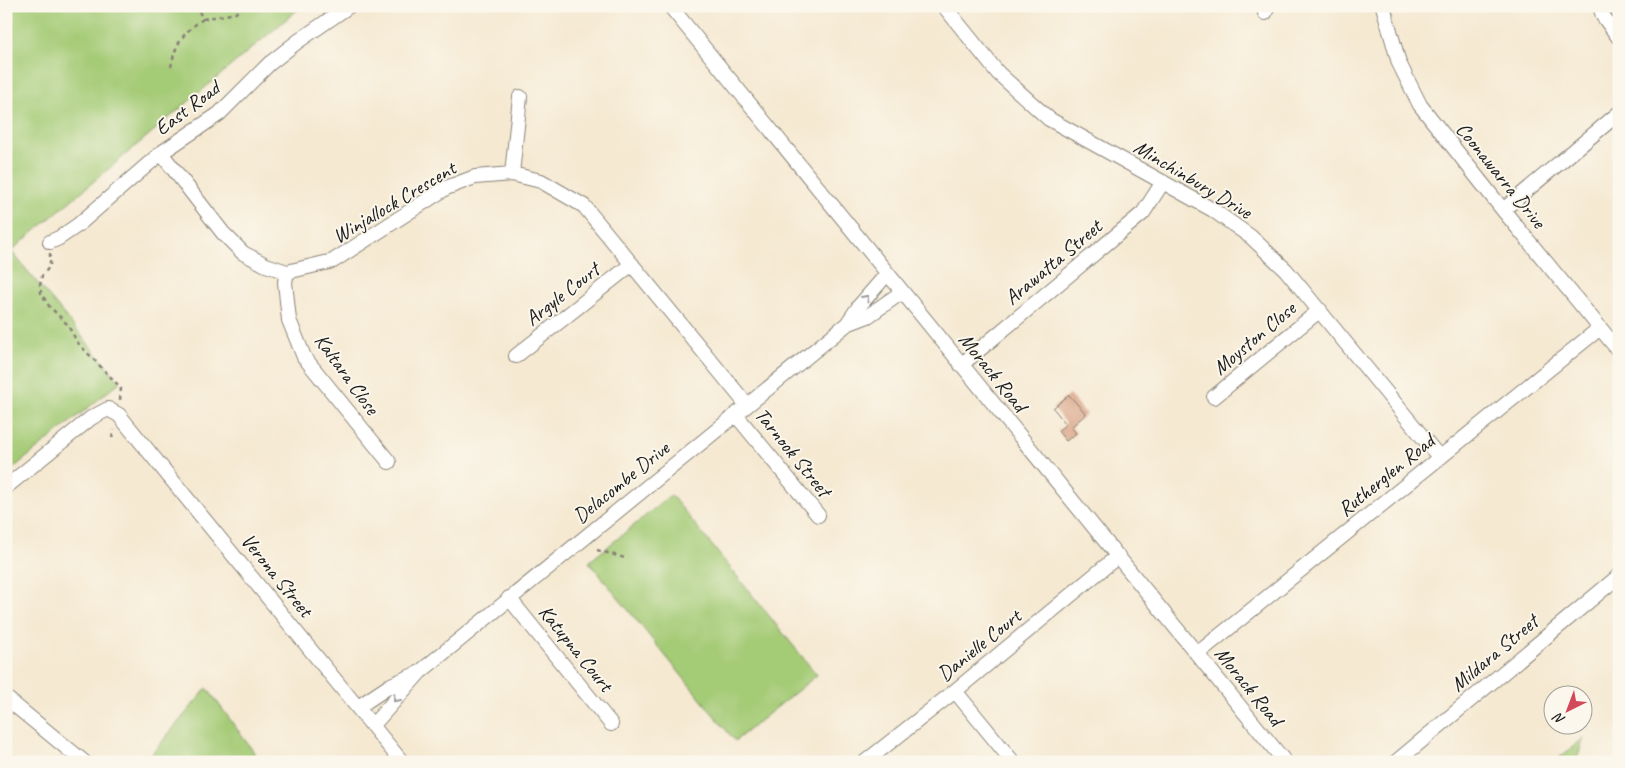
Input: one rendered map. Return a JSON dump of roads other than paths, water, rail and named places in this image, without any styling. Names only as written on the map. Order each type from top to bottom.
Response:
[{"type":"street","name":"East Road","points":[[50,242],[60,238],[78,225],[161,154],[219,114],[269,64],[349,6]]},
{"type":"street","name":"Morack Road","points":[[670,6],[1285,762]]},
{"type":"street","name":"Minchinbury Drive","points":[[944,6],[998,73],[1049,119],[1213,210],[1250,236],[1286,270],[1439,457]]},
{"type":"street","name":"Coonawarra Drive","points":[[1382,6],[1398,62],[1420,105],[1503,210],[1619,351]]},
{"type":"street","points":[[1600,6],[1603,16],[1619,38]]},
{"type":"street","points":[[512,174],[520,97]]},
{"type":"street","points":[[1503,210],[1619,113]]},
{"type":"street","points":[[161,154],[223,233],[243,253],[266,265],[287,272]]},
{"type":"street","name":"Winjallock Crescent","points":[[287,272],[333,261],[446,188],[475,177],[512,174],[540,181],[584,206],[747,406]]},
{"type":"street","name":"Arawatta Street","points":[[961,364],[1143,213],[1163,182]]},
{"type":"street","name":"Argyle Court","points":[[516,356],[632,264]]},
{"type":"street","name":"Kaltara Close","points":[[287,272],[285,282],[289,320],[304,357],[389,462]]},
{"type":"street","name":"Delacombe Drive","points":[[373,726],[420,672],[847,324],[860,305],[887,274]]},
{"type":"street","name":"Delacombe Drive","points":[[847,324],[868,316],[902,292]]},
{"type":"street","name":"Moyston Close","points":[[1214,397],[1320,310]]},
{"type":"street","name":"Rutherglen Road","points":[[1197,654],[1600,328]]},
{"type":"street","name":"Verona Street","points":[[6,487],[91,418],[108,409],[119,415],[402,762]]},
{"type":"street","name":"Tarnook Street","points":[[736,415],[818,515]]},
{"type":"street","name":"Danielle Court","points":[[865,762],[955,691],[1118,556]]},
{"type":"street","name":"Mildara Street","points":[[1396,762],[1619,576]]},
{"type":"street","name":"Katupna Court","points":[[510,598],[611,724]]},
{"type":"street","name":"Delacombe Drive","points":[[358,707],[391,685],[420,672]]},
{"type":"street","points":[[955,691],[1013,762]]},
{"type":"street","points":[[6,698],[84,762]]}]
